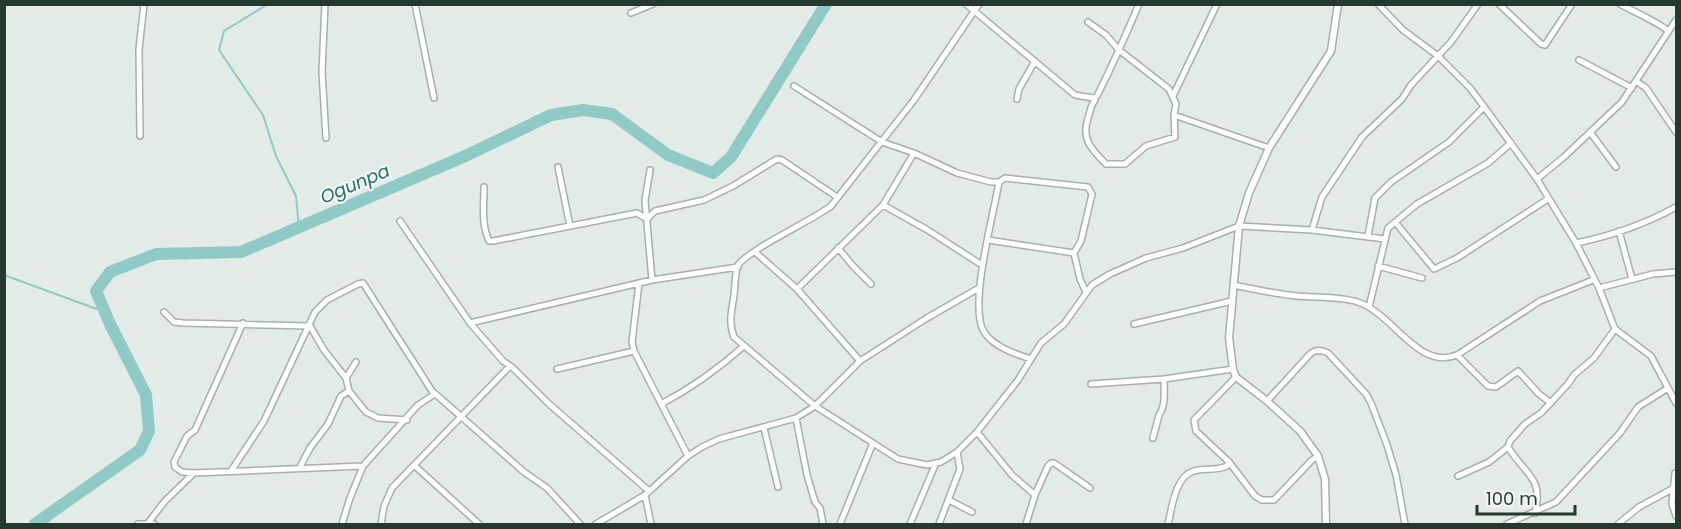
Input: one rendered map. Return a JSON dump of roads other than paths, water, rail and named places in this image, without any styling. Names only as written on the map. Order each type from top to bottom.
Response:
[{"type":"street","points":[[140,136],[139,49],[144,4]]},
{"type":"street","points":[[325,4],[322,72],[326,138]]},
{"type":"street","points":[[415,4],[434,98]]},
{"type":"street","points":[[631,13],[653,4]]},
{"type":"street","points":[[966,4],[977,7],[1075,95],[1093,98],[1097,96],[1139,4]]},
{"type":"street","points":[[1173,96],[1217,4]]},
{"type":"street","points":[[1326,525],[1325,479],[1318,456],[1300,431],[1236,377],[1229,338],[1239,226],[1256,173],[1269,148],[1331,51],[1338,4]]},
{"type":"street","points":[[1378,4],[1403,30],[1438,56],[1470,88],[1537,180],[1576,243],[1599,288],[1615,329],[1651,356],[1677,403]]},
{"type":"street","points":[[1312,230],[1322,197],[1362,137],[1402,99],[1411,85],[1438,56],[1479,4]]},
{"type":"street","points":[[1499,4],[1541,44],[1545,45],[1572,4]]},
{"type":"street","points":[[1620,4],[1662,26],[1668,32]]},
{"type":"street","points":[[977,7],[914,100],[837,197],[823,212],[777,237],[745,258],[738,267],[729,323],[734,337],[815,406],[898,459],[927,465],[957,452],[977,432],[1018,380],[1041,343],[1064,324],[1092,285],[1110,274],[1146,258],[1183,248],[1239,226],[1312,230],[1385,238]]},
{"type":"street","points":[[1537,180],[1622,102],[1677,20]]},
{"type":"street","points":[[1088,22],[1106,35],[1119,50],[1169,88],[1176,104],[1174,115],[1176,137],[1146,146],[1125,164],[1106,164],[1087,141],[1084,127],[1090,106],[1095,100],[1093,98]]},
{"type":"street","points":[[1579,60],[1632,88]]},
{"type":"street","points":[[1017,99],[1019,89],[1035,61]]},
{"type":"street","points":[[1636,81],[1646,88],[1674,123],[1677,132]]},
{"type":"street","points":[[794,86],[882,141],[957,173],[999,182]]},
{"type":"street","points":[[1368,236],[1375,198],[1391,182],[1449,142],[1484,107]]},
{"type":"street","points":[[1174,115],[1269,148]]},
{"type":"street","points":[[1590,132],[1616,167]]},
{"type":"street","points":[[1369,307],[1388,228],[1417,204],[1488,163],[1511,143]]},
{"type":"street","points":[[797,289],[883,205],[914,153]]},
{"type":"street","points":[[647,219],[655,211],[704,200],[733,186],[777,159],[783,160],[837,197]]},
{"type":"street","points":[[558,167],[570,226]]},
{"type":"street","points":[[650,170],[645,200],[652,280]]},
{"type":"street","points":[[1031,359],[1014,353],[993,341],[983,331],[980,317],[979,288],[982,265],[999,182],[1005,178],[1088,187],[1092,190],[1081,241],[1074,253],[1080,279],[1086,292]]},
{"type":"street","points":[[484,187],[484,223],[489,241],[637,213],[647,219]]},
{"type":"street","points":[[1395,222],[1434,269],[1457,258],[1548,199]]},
{"type":"street","points":[[883,205],[982,265]]},
{"type":"street","points":[[1576,243],[1619,231],[1677,207]]},
{"type":"street","points":[[400,221],[470,324],[503,361],[538,390],[647,493],[651,525]]},
{"type":"street","points":[[1619,231],[1632,279]]},
{"type":"street","points":[[988,240],[1074,253]]},
{"type":"street","points":[[838,248],[871,284]]},
{"type":"street","points":[[755,252],[797,289],[860,361]]},
{"type":"street","points":[[1378,266],[1422,278]]},
{"type":"street","points":[[470,324],[652,280],[738,267]]},
{"type":"street","points":[[1599,288],[1653,274],[1677,272]]},
{"type":"street","points":[[1233,285],[1295,296],[1351,301],[1369,307],[1425,354],[1442,359],[1457,356],[1540,301],[1593,280]]},
{"type":"street","points":[[231,471],[264,421],[315,312],[322,304],[363,283],[435,394],[524,472],[553,493],[580,525]]},
{"type":"street","points":[[639,284],[632,342],[634,351],[688,456]]},
{"type":"street","points":[[596,525],[647,493],[688,456],[719,440],[796,418],[815,406],[860,361],[979,288]]},
{"type":"street","points":[[1134,324],[1232,301]]},
{"type":"street","points":[[164,312],[174,322],[183,323],[310,326]]},
{"type":"street","points":[[243,323],[195,430],[187,436],[174,462],[175,467],[182,472],[194,473],[363,466]]},
{"type":"street","points":[[310,326],[324,350],[346,378],[349,391],[359,405],[373,417],[407,420]]},
{"type":"street","points":[[1458,476],[1489,462],[1508,447],[1510,441],[1525,424],[1541,413],[1574,375],[1594,358],[1615,329]]},
{"type":"street","points":[[661,404],[688,390],[722,366],[744,346]]},
{"type":"street","points":[[1267,401],[1311,353],[1315,350],[1328,353],[1366,394],[1371,403],[1388,445],[1405,524]]},
{"type":"street","points":[[557,369],[634,351]]},
{"type":"street","points":[[1457,356],[1488,386],[1496,387],[1518,371],[1539,394],[1551,403]]},
{"type":"street","points":[[346,378],[356,362]]},
{"type":"street","points":[[381,525],[384,506],[392,488],[510,366]]},
{"type":"street","points":[[1091,384],[1164,379],[1233,369]]},
{"type":"street","points":[[1236,377],[1194,420],[1196,431],[1229,462],[1255,496],[1268,502],[1274,500],[1318,456]]},
{"type":"street","points":[[1153,438],[1164,404],[1164,379]]},
{"type":"street","points":[[1507,525],[1556,501],[1620,433],[1638,407],[1668,388]]},
{"type":"street","points":[[300,467],[310,448],[328,424],[341,396],[349,391]]},
{"type":"street","points":[[342,524],[363,466],[396,428],[407,420],[418,405],[435,394]]},
{"type":"street","points":[[796,418],[807,475],[815,502],[820,508],[823,525]]},
{"type":"street","points":[[764,428],[778,487]]},
{"type":"street","points":[[977,432],[1012,475],[1035,495]]},
{"type":"street","points":[[840,525],[850,495],[873,443]]},
{"type":"street","points":[[1508,447],[1518,463],[1535,482],[1539,497],[1535,513]]},
{"type":"street","points":[[939,525],[960,469],[957,452]]},
{"type":"street","points":[[1168,525],[1180,483],[1184,477],[1193,471],[1222,468],[1229,462]]},
{"type":"street","points":[[910,525],[936,463]]},
{"type":"street","points":[[1026,525],[1035,495],[1051,463],[1090,488]]},
{"type":"street","points":[[414,466],[480,525]]},
{"type":"street","points":[[138,525],[151,524],[165,501],[194,473]]},
{"type":"street","points":[[1675,473],[1672,504],[1677,516]]},
{"type":"street","points":[[1617,525],[1639,507],[1672,489]]},
{"type":"street","points":[[1539,497],[1548,506]]},
{"type":"street","points":[[949,500],[972,512]]},
{"type":"waterway","points":[[268,4],[224,31],[219,50],[263,115],[276,156],[296,196],[299,227]]},
{"type":"waterway","name":"Ogunpa","points":[[35,524],[140,450],[149,431],[146,395],[96,291],[110,272],[156,254],[241,252],[463,157],[551,115],[583,110],[612,114],[668,155],[713,173],[731,157],[826,4]]},
{"type":"waterway","points":[[4,275],[105,312]]}]
